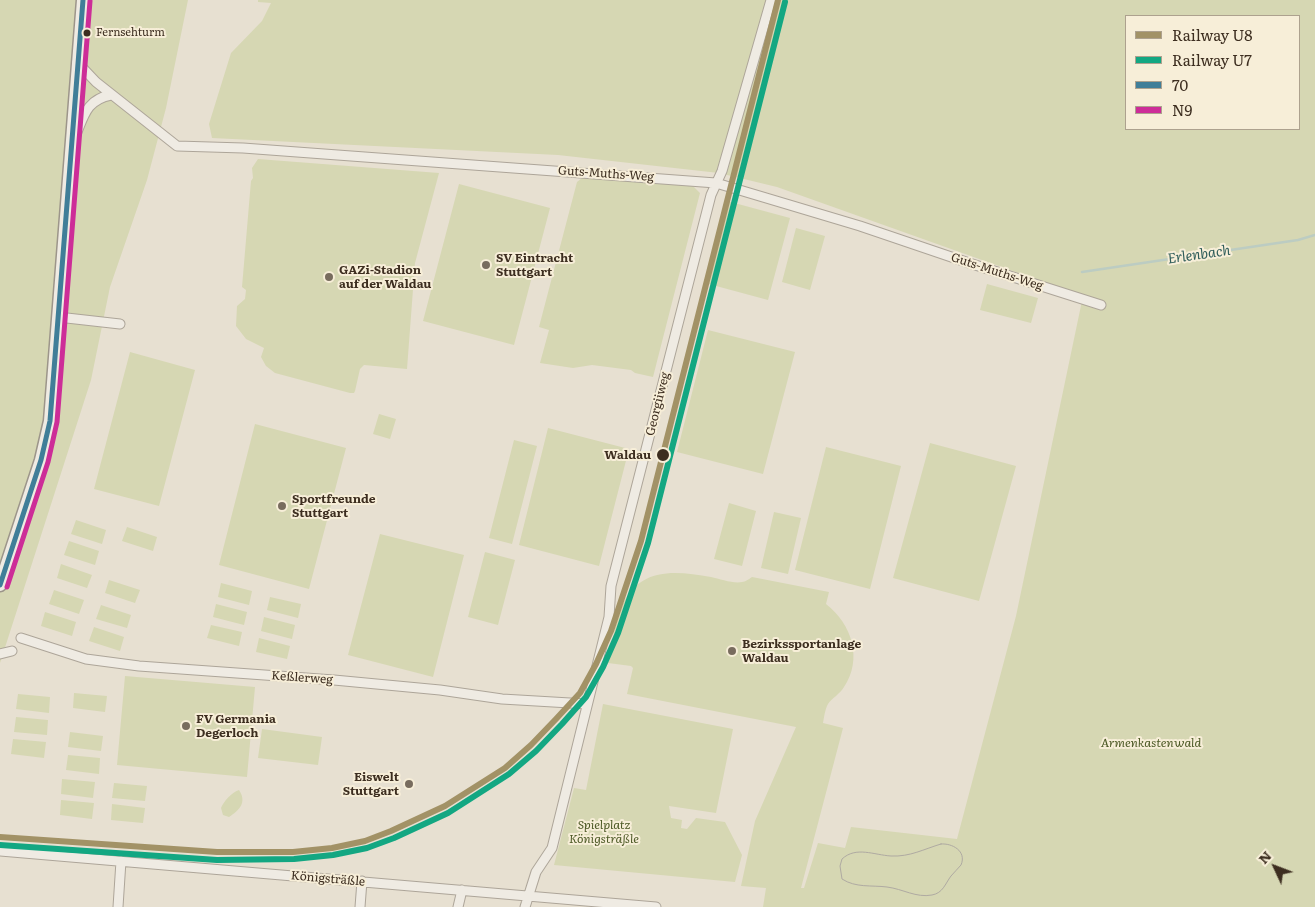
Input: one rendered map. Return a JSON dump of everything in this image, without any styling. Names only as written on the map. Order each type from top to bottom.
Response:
[{"type":"main road","points":[[0,585],[41,460],[50,421],[83,0]]},
{"type":"street","name":"Georgiiweg","points":[[525,907],[536,872],[552,848],[609,617],[611,586],[711,196],[722,171],[771,0]]},
{"type":"street","name":"Guts-Muths-Weg","points":[[77,62],[111,95],[177,146],[243,148],[716,183],[860,226],[1101,306]]},
{"type":"street","points":[[71,147],[86,110],[101,97],[111,95]]},
{"type":"street","points":[[58,317],[120,324]]},
{"type":"street","name":"Keßlerweg","points":[[21,638],[86,660],[187,671],[334,680],[440,690],[502,699],[587,704]]},
{"type":"street","points":[[0,654],[12,651]]},
{"type":"street","name":"Königsträßle","points":[[0,851],[656,907]]},
{"type":"street","points":[[118,907],[121,861]]},
{"type":"street","points":[[360,907],[362,881]]},
{"type":"street","points":[[458,907],[462,890]]},
{"type":"green space","points":[[0,0],[188,0],[166,108],[147,180],[110,287],[91,380],[0,663]]},
{"type":"green space","name":"Armenkastenwald","points":[[258,0],[1315,0],[1315,907],[763,907],[766,888],[741,886],[755,821],[796,727],[627,694],[633,668],[631,666],[608,663],[618,616],[627,596],[646,579],[670,573],[683,573],[735,582],[744,582],[752,577],[829,592],[826,604],[835,612],[848,632],[854,654],[853,665],[844,687],[826,708],[823,723],[843,728],[801,888],[804,888],[818,843],[845,848],[851,827],[957,839],[1016,616],[1083,296],[777,187],[719,173],[558,155],[212,138],[209,124],[231,53],[262,21],[271,3],[258,2]]},
{"type":"green space","name":"GAZi-Stadion auf der Waldau","points":[[258,159],[439,173],[415,263],[407,369],[364,365],[360,369],[354,393],[350,393],[275,373],[266,366],[261,357],[264,348],[246,339],[236,326],[237,306],[245,299],[246,290],[242,287],[251,181],[253,178],[252,168]]},
{"type":"green space","points":[[582,178],[693,186],[700,193],[653,377],[635,373],[631,370],[592,365],[573,368],[540,363],[549,330],[539,327],[577,182]]},
{"type":"green space","name":"SV Eintracht Stuttgart","points":[[459,184],[550,208],[514,345],[423,321]]},
{"type":"green space","points":[[727,201],[790,218],[768,300],[705,283]]},
{"type":"green space","points":[[796,228],[825,236],[810,290],[782,282]]},
{"type":"green space","points":[[987,284],[1038,298],[1031,323],[980,310]]},
{"type":"green space","points":[[708,330],[795,352],[763,474],[677,452]]},
{"type":"green space","points":[[130,352],[195,370],[159,506],[94,489]]},
{"type":"green space","points":[[379,414],[396,419],[390,439],[373,434]]},
{"type":"green space","name":"Sportfreunde Stuttgart","points":[[255,424],[346,448],[309,589],[219,565]]},
{"type":"green space","points":[[548,428],[629,449],[599,566],[519,545]]},
{"type":"green space","points":[[514,440],[537,446],[512,544],[489,538]]},
{"type":"green space","points":[[930,443],[1016,466],[979,601],[893,578]]},
{"type":"green space","points":[[826,447],[901,466],[870,589],[795,570]]},
{"type":"green space","points":[[729,503],[756,511],[742,566],[714,559]]},
{"type":"green space","points":[[774,512],[801,518],[788,574],[761,568]]},
{"type":"green space","points":[[76,520],[106,530],[102,544],[71,534]]},
{"type":"green space","points":[[127,527],[157,537],[153,551],[122,541]]},
{"type":"green space","points":[[380,534],[464,555],[433,677],[348,655]]},
{"type":"green space","points":[[69,541],[99,551],[95,565],[64,555]]},
{"type":"green space","points":[[485,552],[515,560],[498,625],[468,617]]},
{"type":"green space","points":[[61,564],[92,575],[87,588],[57,578]]},
{"type":"green space","points":[[109,580],[140,590],[135,603],[105,593]]},
{"type":"green space","points":[[221,583],[252,591],[249,605],[218,597]]},
{"type":"green space","points":[[54,590],[84,600],[79,614],[49,604]]},
{"type":"green space","points":[[270,597],[301,604],[298,618],[267,610]]},
{"type":"green space","points":[[216,604],[247,612],[244,625],[213,617]]},
{"type":"green space","points":[[101,605],[131,615],[127,628],[96,619]]},
{"type":"green space","points":[[45,612],[76,622],[72,636],[41,626]]},
{"type":"green space","points":[[264,617],[295,625],[292,639],[261,631]]},
{"type":"green space","points":[[211,625],[242,632],[239,646],[207,638]]},
{"type":"green space","points":[[94,627],[124,637],[120,651],[89,641]]},
{"type":"green space","points":[[259,638],[290,646],[287,659],[256,652]]},
{"type":"green space","name":"FV Germania Degerloch","points":[[125,676],[255,687],[247,777],[117,765]]},
{"type":"green space","points":[[74,693],[107,696],[105,712],[73,708]]},
{"type":"green space","points":[[18,694],[50,697],[49,713],[16,709]]},
{"type":"green space","name":"Spielplatz Königsträßle","points":[[603,704],[733,729],[716,813],[669,806],[671,818],[682,820],[681,828],[687,829],[696,818],[725,822],[742,855],[735,882],[554,865],[574,788],[586,790]]},
{"type":"green space","points":[[16,717],[48,720],[47,735],[14,732]]},
{"type":"green space","points":[[262,729],[322,737],[318,765],[258,758]]},
{"type":"green space","points":[[70,732],[103,736],[101,751],[68,747]]},
{"type":"green space","points":[[13,739],[46,742],[44,758],[11,754]]},
{"type":"green space","points":[[68,755],[100,758],[99,774],[66,770]]},
{"type":"green space","points":[[62,779],[95,782],[93,798],[61,794]]},
{"type":"green space","points":[[114,783],[147,786],[145,801],[112,798]]},
{"type":"green space","points":[[239,790],[242,802],[239,809],[229,817],[223,815],[221,808],[224,803]]},
{"type":"green space","points":[[61,800],[94,803],[92,819],[60,815]]},
{"type":"green space","points":[[112,804],[145,808],[143,823],[111,820]]},
{"type":"waterway","name":"Erlenbach","points":[[1082,272],[1298,240],[1315,235]]},
{"type":"tram line","points":[[941,844],[950,845],[957,849],[962,856],[962,860],[961,865],[936,894],[926,896],[887,887],[858,885],[842,879],[840,866],[842,859],[847,855],[865,852],[898,856],[911,854],[941,844]]},
{"type":"rail line","name":"U8","points":[[0,837],[217,852],[293,852],[332,848],[365,841],[445,806],[505,768],[556,719],[580,693],[596,664],[611,631],[641,541],[778,0]]},
{"type":"rail line","name":"U7","points":[[0,845],[217,860],[294,859],[333,855],[367,848],[394,838],[448,813],[509,774],[536,751],[562,724],[586,697],[603,667],[618,633],[648,543],[785,2]]},
{"type":"transit line","name":"70","points":[[0,585],[41,460],[50,421],[83,0]]},
{"type":"transit line","name":"N9","points":[[7,587],[48,462],[57,422],[90,1]]},
{"type":"place","name":"Fernsehturm","points":[[87,33]]},
{"type":"place","name":"SV Eintracht Stuttgart","points":[[486,265]]},
{"type":"place","name":"GAZi-Stadion auf der Waldau","points":[[329,277]]},
{"type":"place","name":"Waldau","points":[[663,455]]},
{"type":"place","name":"Sportfreunde Stuttgart","points":[[282,506]]},
{"type":"place","name":"Bezirkssportanlage Waldau","points":[[732,651]]},
{"type":"place","name":"FV Germania Degerloch","points":[[186,726]]},
{"type":"place","name":"Eiswelt Stuttgart","points":[[409,784]]}]
